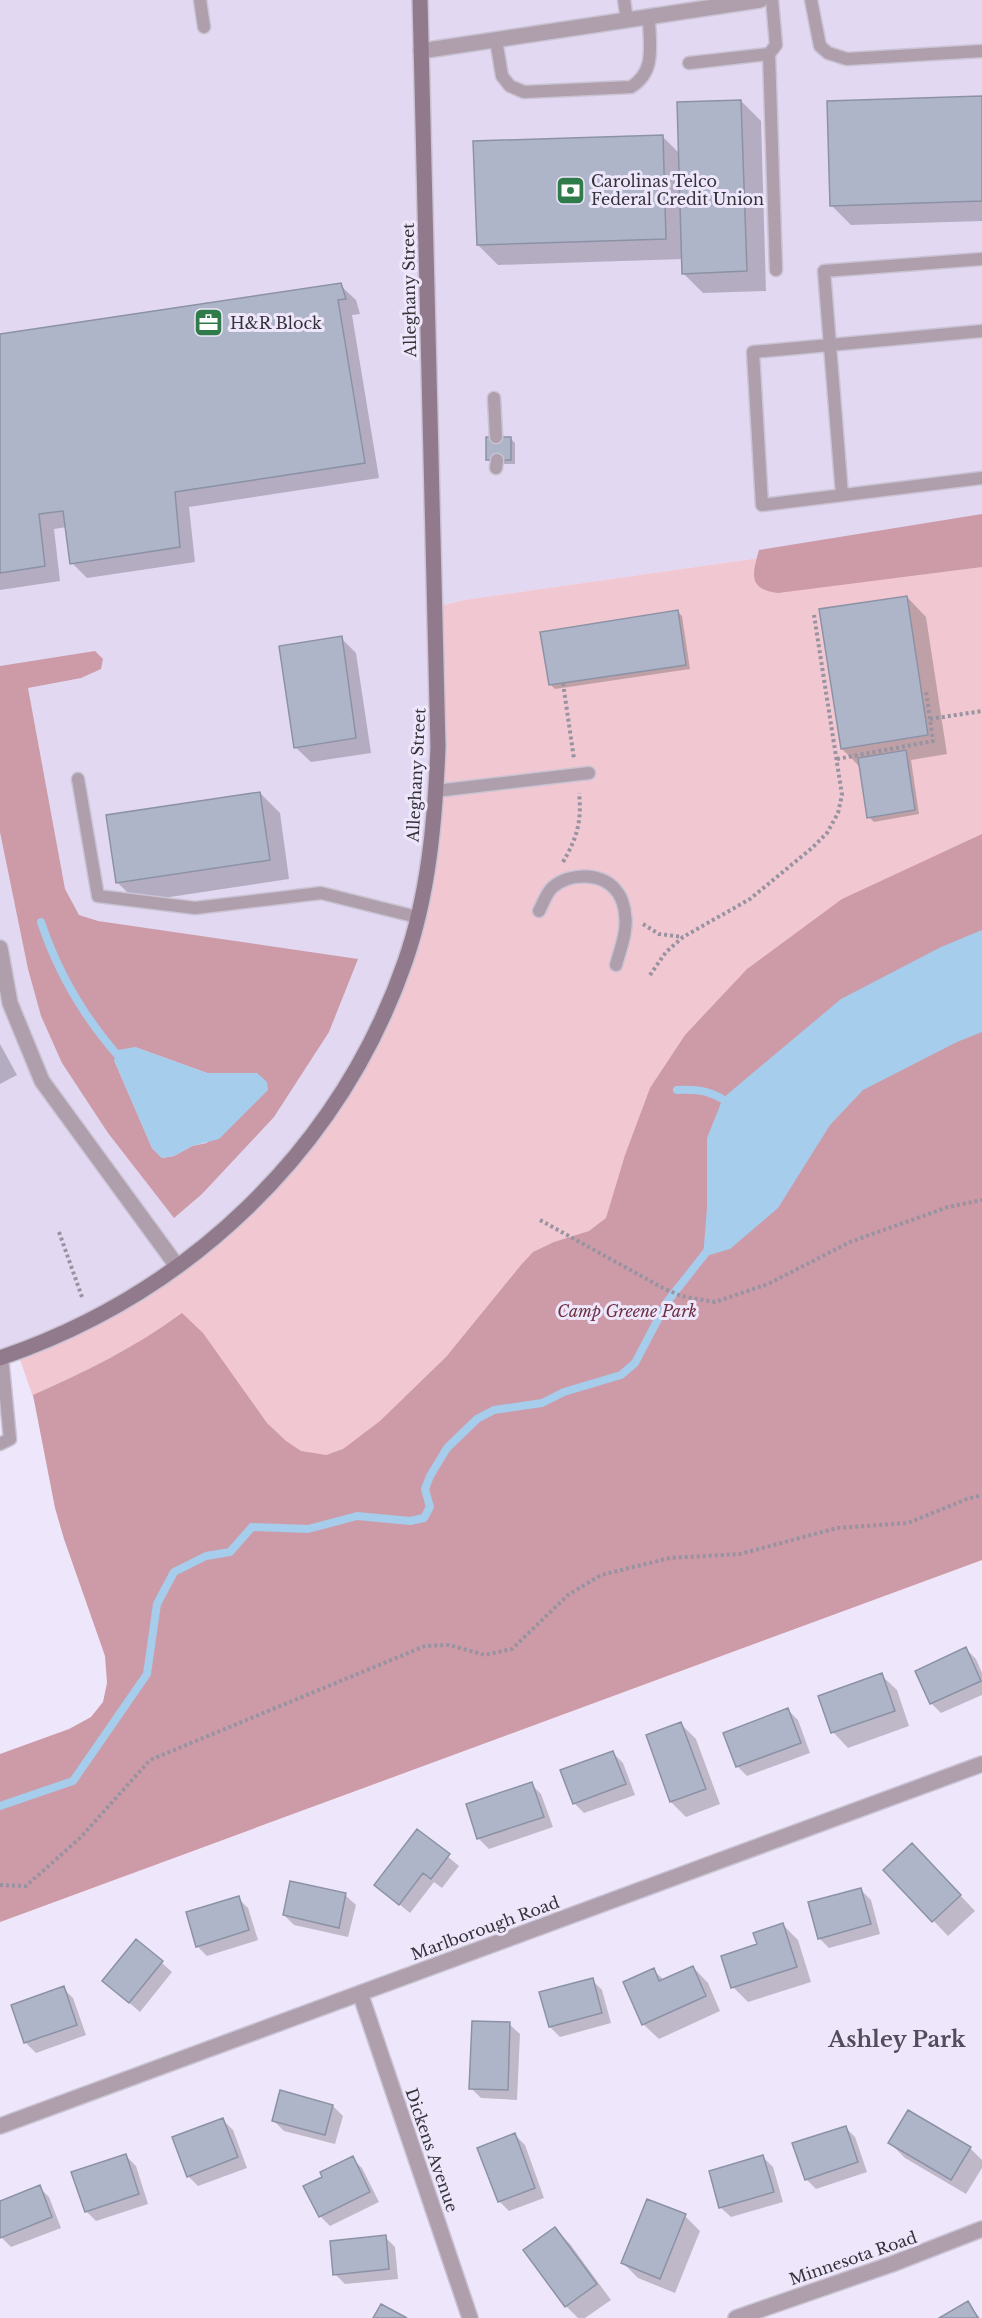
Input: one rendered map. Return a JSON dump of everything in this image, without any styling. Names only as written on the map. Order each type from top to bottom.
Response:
[{"type":"street","name":"Alleghany Street","points":[[1,1357],[33,1346],[92,1320],[147,1288],[200,1250],[249,1207],[279,1176],[321,1125],[360,1063],[381,1022],[405,961],[424,891],[435,819],[438,739],[420,0]]},
{"type":"street","points":[[421,51],[627,20],[682,6],[760,0]]},
{"type":"street","points":[[0,948],[10,1003],[42,1081],[177,1266]]},
{"type":"street","name":"Marlborough Road","points":[[0,2126],[982,1764]]},
{"type":"street","name":"Dickens Avenue","points":[[360,1993],[470,2318]]},
{"type":"street","name":"Minnesota Road","points":[[736,2318],[892,2264],[982,2229]]},
{"type":"lane","points":[[200,0],[204,27]]},
{"type":"lane","points":[[624,0],[627,20]]},
{"type":"lane","points":[[772,0],[776,45],[770,54],[776,270]]},
{"type":"lane","points":[[812,0],[820,46],[828,53],[847,59],[982,51]]},
{"type":"lane","points":[[496,40],[502,76],[510,86],[524,92],[631,87],[642,80],[650,65],[649,16]]},
{"type":"lane","points":[[689,63],[770,54]]},
{"type":"lane","points":[[842,495],[824,271],[982,259]]},
{"type":"lane","points":[[982,331],[753,352],[762,505],[982,478]]},
{"type":"lane","points":[[494,398],[496,437]]},
{"type":"lane","points":[[436,791],[589,773]]},
{"type":"lane","points":[[78,779],[98,896],[195,908],[321,893],[417,917]]},
{"type":"lane","points":[[539,911],[550,889],[563,879],[583,875],[602,881],[618,893],[626,916],[622,945],[616,964]]},
{"type":"lane","points":[[0,1444],[10,1439],[1,1357]]},
{"type":"path","points":[[651,975],[666,952],[683,937],[750,899],[827,833],[838,813],[842,795],[814,615]]},
{"type":"path","points":[[837,759],[933,741],[926,690]]},
{"type":"path","points":[[930,719],[982,711]]},
{"type":"path","points":[[640,922],[659,934],[683,937]]},
{"type":"path","points":[[540,1220],[660,1287],[681,1296],[715,1302],[768,1284],[850,1242],[948,1207],[982,1200]]},
{"type":"path","points":[[59,1232],[82,1297]]},
{"type":"path","points":[[0,1885],[26,1886],[80,1838],[150,1760],[425,1646],[449,1645],[485,1655],[512,1649],[568,1595],[601,1575],[670,1558],[740,1554],[837,1528],[908,1523],[982,1495]]},
{"type":"shaded area","points":[[0,0],[414,0],[427,610],[433,744],[429,822],[419,894],[400,970],[357,1062],[279,1172],[147,1285],[0,1355]]},
{"type":"shaded area","points":[[425,0],[982,0],[982,526],[464,600],[440,606],[436,329]]},
{"type":"green space","points":[[982,514],[982,567],[778,593],[761,588],[755,579],[759,550]]},
{"type":"green space","name":"Camp Greene Park","points":[[982,526],[982,1560],[0,1922],[141,1707],[18,1354],[91,1323],[247,1212],[362,1064],[428,892],[440,606],[464,600]]},
{"type":"green space","points":[[95,651],[103,659],[101,669],[81,678],[28,688],[65,889],[79,915],[98,921],[358,959],[329,1032],[274,1117],[202,1194],[174,1218],[108,1133],[62,1063],[41,1016],[28,969],[0,832],[0,666]],"holes":[[[135,1047],[207,1073],[238,1073],[207,1143],[192,1146],[174,1156],[162,1158],[152,1148],[114,1060]]]},
{"type":"green space","points":[[982,834],[982,1560],[0,1922],[0,1754],[69,1729],[91,1717],[103,1702],[107,1683],[105,1656],[55,1508],[33,1395],[110,1358],[147,1337],[182,1313],[203,1333],[267,1423],[286,1441],[301,1451],[326,1455],[343,1449],[380,1421],[446,1357],[533,1252],[554,1242],[589,1231],[606,1218],[625,1155],[650,1088],[685,1035],[747,969],[842,899]]},
{"type":"water","points":[[982,930],[982,1032],[957,1042],[863,1090],[830,1125],[778,1208],[730,1249],[703,1257],[707,1208],[707,1138],[723,1098],[841,999],[941,947]]},
{"type":"water","points":[[135,1047],[207,1073],[257,1073],[267,1082],[268,1090],[219,1139],[192,1146],[174,1156],[162,1158],[152,1148],[114,1060],[118,1050]]},
{"type":"building","points":[[982,96],[982,201],[830,206],[827,101]]},
{"type":"building","points":[[741,100],[747,271],[682,274],[677,102]]},
{"type":"building","name":"Carolinas Telco Federal Credit Union","points":[[663,135],[666,239],[477,245],[473,141]]},
{"type":"building","points":[[341,283],[346,299],[338,300],[365,463],[175,492],[180,547],[70,564],[63,511],[39,514],[45,566],[0,573],[0,334]]},
{"type":"building","points":[[486,437],[511,437],[511,460],[486,460]]},
{"type":"building","points":[[907,596],[928,735],[841,749],[819,609]]},
{"type":"building","points":[[678,610],[686,665],[549,685],[540,632]]},
{"type":"building","points":[[342,636],[356,738],[294,748],[279,646]]},
{"type":"building","points":[[906,750],[915,810],[867,818],[858,758]]},
{"type":"building","points":[[260,792],[270,860],[116,883],[106,815]]},
{"type":"building","points":[[966,1647],[981,1681],[930,1704],[915,1671]]},
{"type":"building","points":[[882,1673],[895,1711],[831,1733],[818,1696]]},
{"type":"building","points":[[788,1708],[801,1743],[736,1767],[723,1733]]},
{"type":"building","points":[[681,1722],[706,1789],[670,1802],[646,1735]]},
{"type":"building","points":[[613,1751],[626,1784],[573,1804],[560,1770]]},
{"type":"building","points":[[532,1782],[544,1817],[477,1839],[466,1804]]},
{"type":"building","points":[[417,1829],[450,1854],[431,1879],[423,1873],[399,1905],[374,1885]]},
{"type":"building","points":[[912,1843],[961,1895],[932,1922],[883,1870]]},
{"type":"building","points":[[290,1881],[346,1893],[339,1928],[283,1915]]},
{"type":"building","points":[[861,1888],[871,1924],[818,1939],[808,1902]]},
{"type":"building","points":[[239,1896],[249,1930],[196,1947],[186,1912]]},
{"type":"building","points":[[783,1923],[797,1967],[731,1988],[721,1956],[757,1944],[753,1933]]},
{"type":"building","points":[[136,1939],[163,1961],[129,2003],[102,1981]]},
{"type":"building","points":[[693,1966],[706,1996],[642,2025],[623,1982],[654,1968],[659,1981]]},
{"type":"building","points":[[593,1978],[602,2013],[549,2027],[539,1992]]},
{"type":"building","points":[[64,1986],[77,2025],[24,2043],[11,2005]]},
{"type":"building","points":[[472,2021],[510,2022],[508,2090],[469,2089]]},
{"type":"building","points":[[280,2090],[333,2105],[325,2135],[272,2121]]},
{"type":"building","points":[[908,2110],[971,2147],[951,2180],[888,2143]]},
{"type":"building","points":[[223,2118],[238,2157],[187,2177],[172,2137]]},
{"type":"building","points":[[846,2126],[858,2162],[805,2180],[792,2143]]},
{"type":"building","points":[[515,2133],[535,2188],[498,2202],[477,2148]]},
{"type":"building","points":[[126,2154],[139,2194],[85,2212],[71,2172]]},
{"type":"building","points":[[763,2155],[774,2192],[719,2208],[709,2171]]},
{"type":"building","points":[[353,2156],[370,2192],[319,2217],[303,2186],[322,2177],[320,2172]]},
{"type":"building","points":[[40,2185],[52,2217],[0,2238],[0,2201]]},
{"type":"building","points":[[647,2199],[686,2214],[660,2279],[621,2263]]},
{"type":"building","points":[[555,2227],[597,2284],[565,2307],[523,2250]]},
{"type":"building","points":[[386,2235],[389,2269],[333,2275],[330,2241]]},
{"type":"building","points":[[968,2301],[978,2318],[939,2318]]},
{"type":"building","points":[[381,2304],[407,2318],[373,2318]]},
{"type":"waterway","points":[[41,922],[74,995],[96,1028],[121,1059]]},
{"type":"waterway","points":[[677,1090],[706,1092],[731,1105]]},
{"type":"waterway","points":[[0,1806],[73,1781],[147,1674],[157,1604],[174,1572],[206,1556],[230,1552],[252,1527],[308,1529],[357,1516],[410,1521],[424,1518],[430,1507],[425,1489],[430,1476],[447,1448],[477,1419],[494,1410],[542,1403],[564,1392],[621,1375],[635,1363],[667,1302],[708,1250]]},
{"type":"place","name":"Carolinas Telco Federal Credit Union","points":[[570,190]]},
{"type":"place","name":"H&R Block","points":[[209,323]]},
{"type":"district","name":"Ashley Park","points":[[897,2039]]}]
